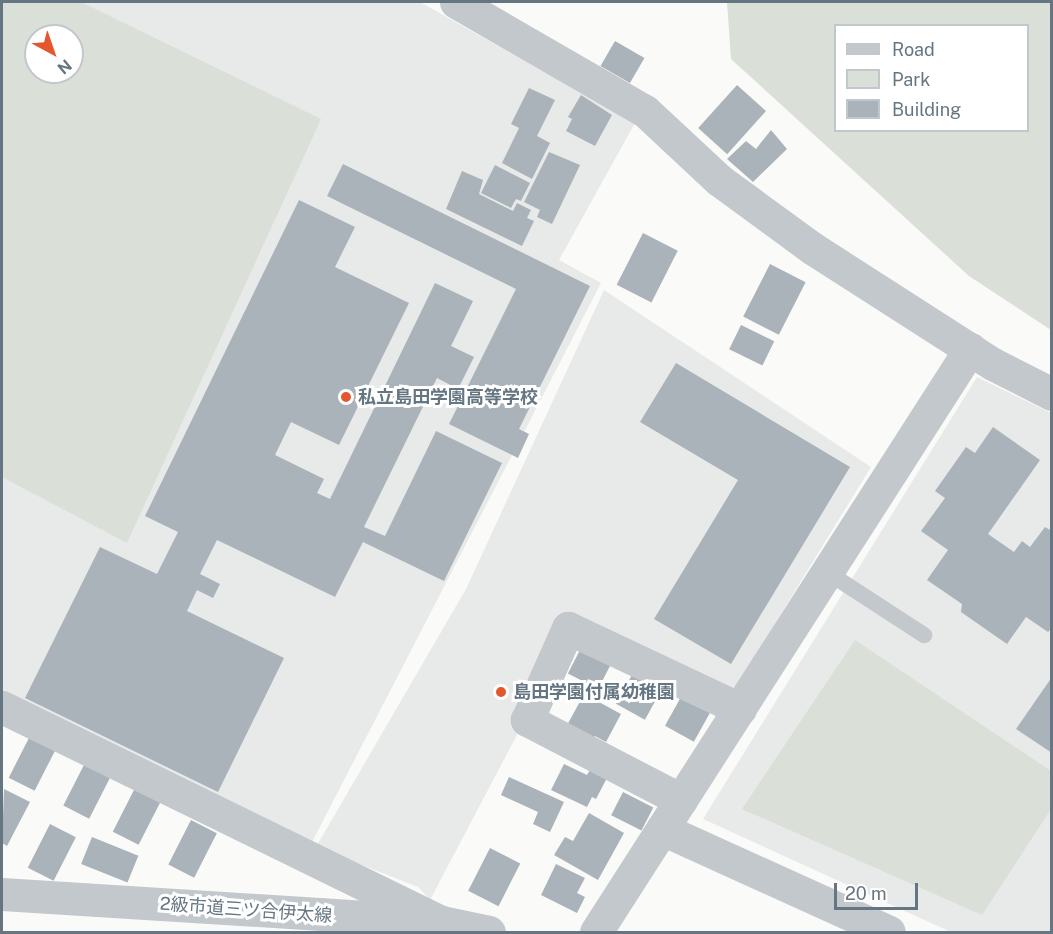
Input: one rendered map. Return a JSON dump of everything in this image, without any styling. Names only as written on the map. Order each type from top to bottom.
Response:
[{"type":"street","points":[[456,2],[645,111],[719,180],[768,217],[970,350],[1052,394]]},
{"type":"street","points":[[596,933],[970,350]]},
{"type":"street","points":[[681,800],[527,720],[568,628],[740,709]]},
{"type":"street","points":[[2,706],[441,922]]},
{"type":"street","points":[[662,829],[890,933]]},
{"type":"street","name":"2級市道三ツ合伊太線","points":[[2,894],[441,922],[489,933]]},
{"type":"lane","points":[[827,572],[924,636]]},
{"type":"shaded area","points":[[2,2],[420,2],[635,123],[559,260],[601,283],[311,844],[2,695]]},
{"type":"shaded area","points":[[604,290],[871,467],[733,692],[578,619],[430,900],[418,887],[316,847],[466,589]]},
{"type":"shaded area","points":[[977,377],[1051,413],[1051,932],[951,932],[703,819]]},
{"type":"green space","points":[[2,2],[81,2],[321,119],[127,543],[2,477]]},
{"type":"green space","points":[[727,2],[1051,2],[1051,330],[969,276],[731,59]]},
{"type":"green space","points":[[855,640],[1051,771],[1051,809],[982,915],[742,809]]},
{"type":"building","points":[[615,41],[644,58],[630,83],[600,66]]},
{"type":"building","points":[[737,85],[766,111],[727,154],[698,128]]},
{"type":"building","points":[[529,88],[555,100],[537,136],[550,143],[532,179],[502,163],[519,128],[511,124]]},
{"type":"building","points":[[581,95],[612,115],[595,146],[566,131],[572,119],[568,117]]},
{"type":"building","points":[[771,130],[787,149],[753,182],[727,159],[746,141],[756,149]]},
{"type":"building","points":[[549,152],[580,165],[552,224],[537,217],[540,210],[524,202]]},
{"type":"building","points":[[343,164],[590,286],[519,429],[529,434],[518,458],[449,424],[516,289],[327,196]]},
{"type":"building","points":[[495,165],[530,183],[521,201],[516,199],[511,208],[481,193]]},
{"type":"building","points":[[462,171],[483,180],[479,194],[513,211],[517,203],[531,210],[527,218],[534,221],[522,246],[446,209]]},
{"type":"building","points":[[299,200],[355,227],[335,267],[409,303],[339,445],[291,422],[275,455],[324,479],[317,493],[330,499],[435,283],[473,301],[451,346],[474,357],[458,389],[437,378],[364,527],[385,536],[436,431],[502,463],[444,581],[363,542],[335,597],[217,540],[200,574],[220,584],[213,598],[197,590],[187,611],[284,658],[218,792],[25,698],[100,547],[157,574],[178,532],[145,516]]},
{"type":"building","points":[[643,233],[678,251],[651,302],[617,285]]},
{"type":"building","points":[[770,264],[806,282],[779,335],[743,317]]},
{"type":"building","points":[[741,325],[774,341],[762,365],[729,349]]},
{"type":"building","points":[[676,363],[850,467],[731,664],[654,619],[738,480],[640,422]]},
{"type":"building","points":[[993,427],[1040,460],[988,534],[1014,552],[1022,541],[1030,547],[1045,527],[1052,531],[1052,628],[1048,632],[1026,617],[1007,644],[961,612],[962,604],[927,580],[948,550],[921,531],[945,498],[935,491],[966,447],[975,453]]},
{"type":"building","points":[[582,646],[612,661],[598,689],[568,674]]},
{"type":"building","points":[[632,675],[661,691],[645,720],[616,704]]},
{"type":"building","points":[[1052,677],[1052,753],[1016,729]]},
{"type":"building","points":[[584,694],[621,714],[606,742],[595,736],[591,743],[565,729]]},
{"type":"building","points":[[681,697],[710,713],[694,742],[665,726]]},
{"type":"building","points":[[31,734],[57,747],[35,791],[9,778]]},
{"type":"building","points":[[86,761],[112,774],[89,819],[63,806]]},
{"type":"building","points":[[564,764],[587,775],[591,768],[608,776],[596,799],[592,797],[587,807],[551,790]]},
{"type":"building","points":[[509,777],[564,802],[550,832],[533,824],[538,812],[501,795]]},
{"type":"building","points":[[135,788],[161,801],[139,845],[113,832]]},
{"type":"building","points":[[4,789],[30,802],[7,846],[2,843]]},
{"type":"building","points":[[623,792],[653,807],[641,831],[611,815]]},
{"type":"building","points":[[589,813],[624,833],[598,880],[554,855],[565,837],[573,841]]},
{"type":"building","points":[[191,820],[217,833],[194,878],[168,865]]},
{"type":"building","points":[[50,824],[76,837],[54,881],[28,868]]},
{"type":"building","points":[[92,837],[138,856],[127,883],[81,864]]},
{"type":"building","points":[[490,848],[520,863],[499,906],[468,891]]},
{"type":"building","points":[[556,864],[585,878],[577,893],[585,897],[577,913],[541,895]]},
{"type":"place","name":"私立島田学園高等学校","points":[[346,397]]},
{"type":"place","name":"島田学園付属幼稚園","points":[[501,692]]}]
